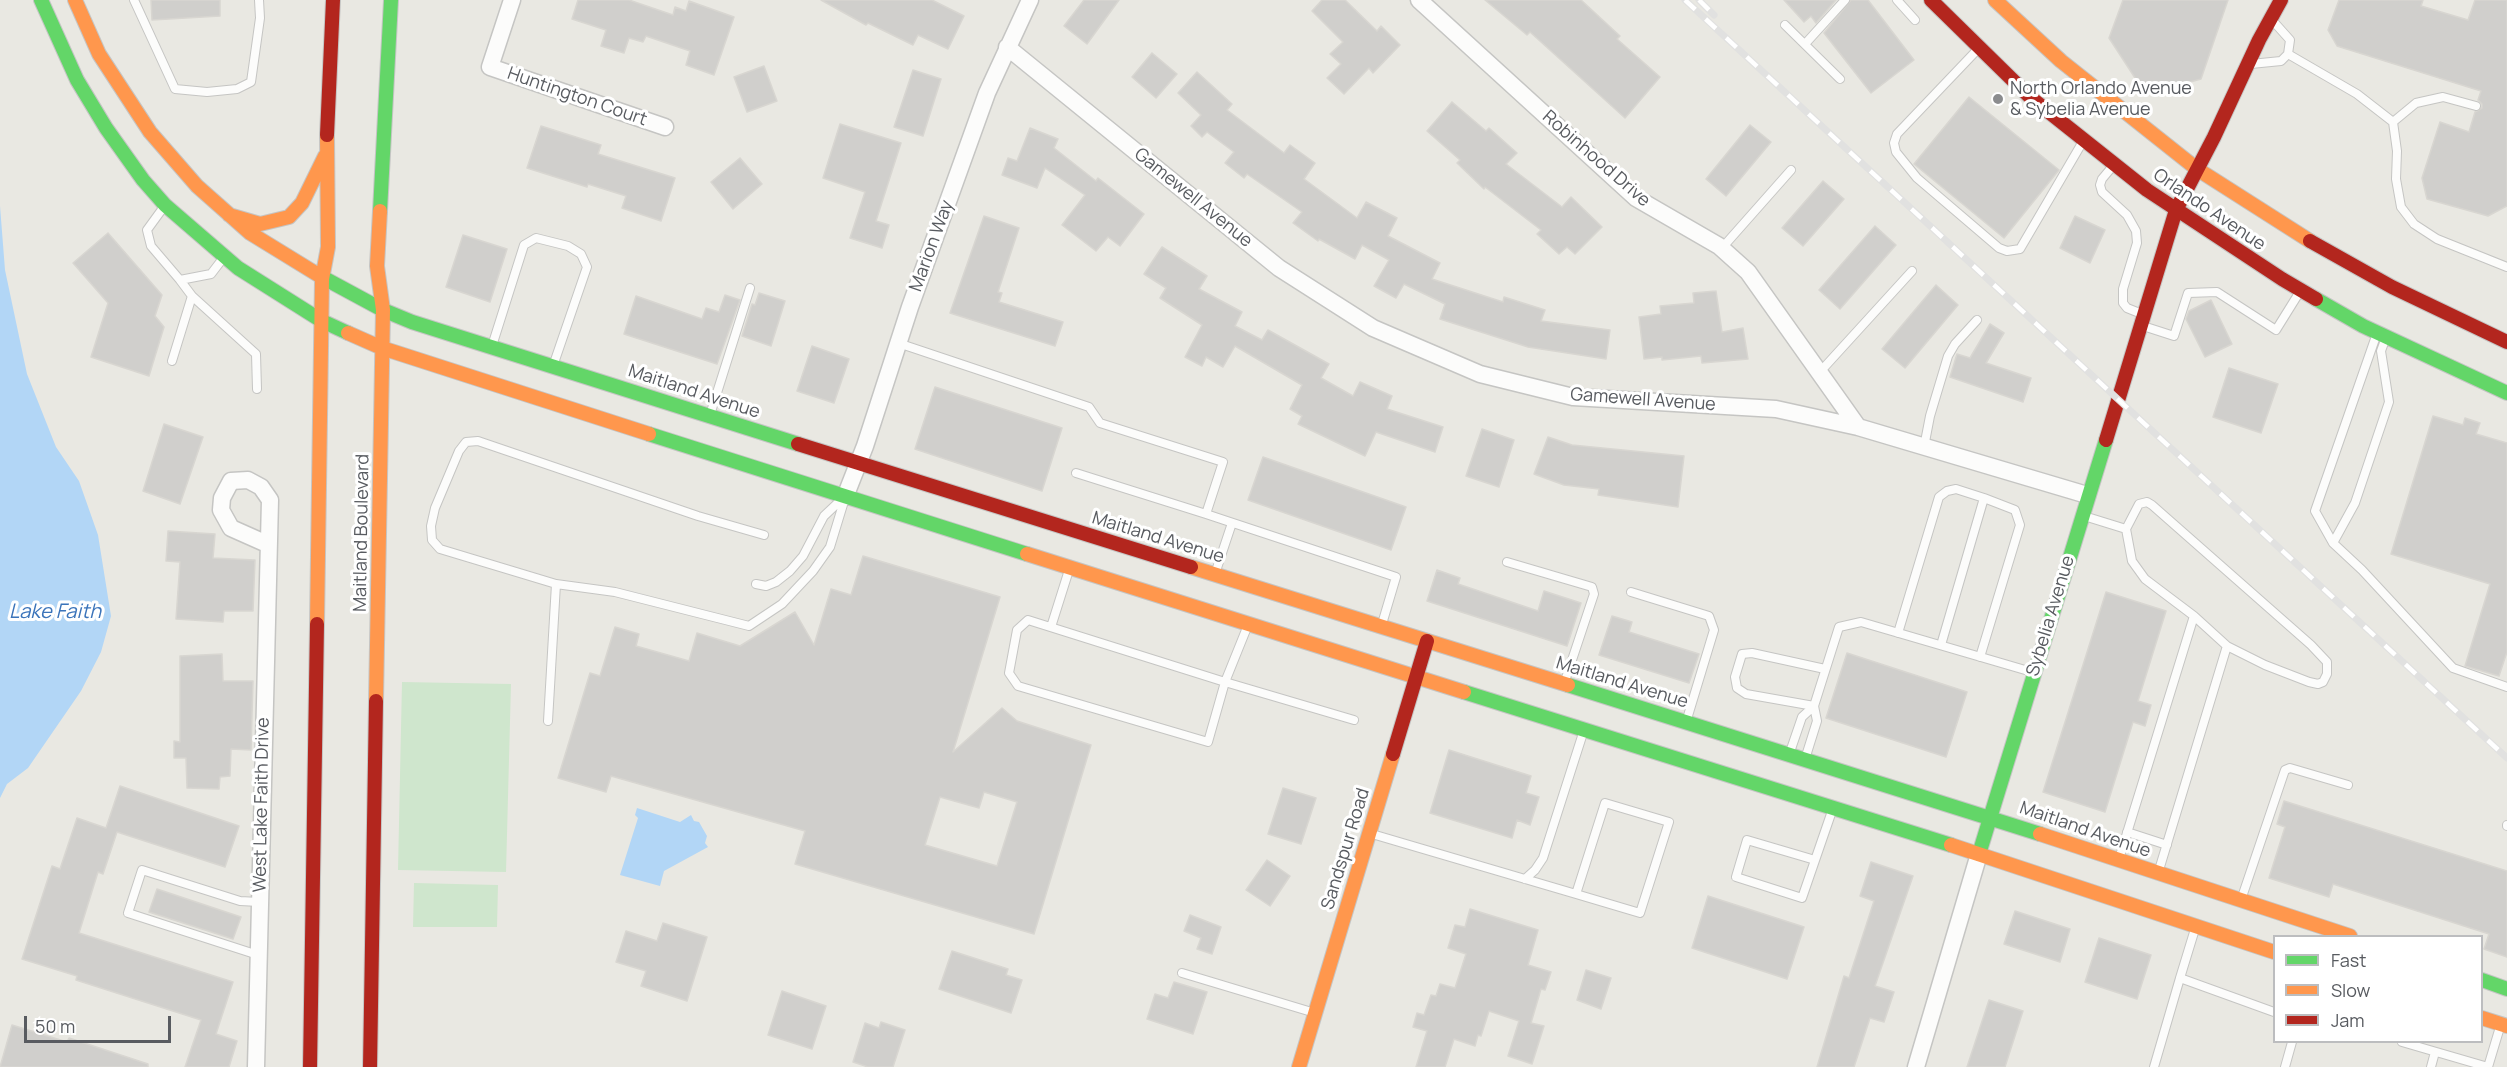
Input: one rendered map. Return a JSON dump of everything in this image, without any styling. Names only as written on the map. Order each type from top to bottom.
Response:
[{"type":"main road","points":[[41,0],[77,80],[143,180],[165,205],[224,257],[247,274],[322,321],[382,348],[845,497],[1978,854],[2273,951]]},
{"type":"main road","name":"Maitland Avenue","points":[[75,0],[99,54],[150,132],[197,186],[250,233],[322,279],[383,310],[710,416],[1989,817],[2347,935]]},
{"type":"main road","points":[[310,1067],[322,279],[328,247],[326,153],[333,0]]},
{"type":"main road","name":"Maitland Boulevard","points":[[370,1067],[383,310],[377,266],[391,0]]},
{"type":"main road","name":"Orlando Avenue","points":[[1930,0],[2030,97],[2113,165],[2176,210],[2301,290],[2382,335],[2507,393]]},
{"type":"main road","name":"Orlando Avenue","points":[[1995,0],[2061,61],[2197,169],[2304,238],[2383,282],[2507,342]]},
{"type":"main road","name":"Sybelia Avenue","points":[[1978,854],[2176,210],[2281,0]]},
{"type":"main road","points":[[229,215],[260,224],[271,223],[288,216],[302,203],[326,153]]},
{"type":"main road","name":"Sandspur Road","points":[[1299,1067],[1427,641]]},
{"type":"main road","points":[[2483,981],[2507,988]]},
{"type":"main road","points":[[2483,1019],[2504,1025]]},
{"type":"street","name":"Huntington Court","points":[[512,0],[490,67],[665,126]]},
{"type":"street","name":"Marion Way","points":[[845,497],[859,463],[898,343],[987,93],[1030,0]]},
{"type":"street","name":"Robinhood Drive","points":[[1419,0],[1636,198],[1722,249],[1748,272],[1857,428]]},
{"type":"street","name":"Gamewell Avenue","points":[[1007,47],[1279,268],[1373,328],[1480,374],[1573,397],[1776,409],[1857,428],[2087,495]]},
{"type":"street","name":"West Lake Faith Drive","points":[[256,1067],[267,544]]},
{"type":"street","name":"Sybelia Avenue","points":[[1916,1067],[1978,854]]},
{"type":"lane","points":[[134,0],[175,89],[207,92],[237,89],[250,82],[260,18],[259,0]]},
{"type":"lane","points":[[1805,44],[1845,0]]},
{"type":"lane","points":[[1897,0],[1915,20]]},
{"type":"lane","points":[[2248,64],[2281,61],[2288,54],[2290,40],[2270,19]]},
{"type":"lane","points":[[1785,25],[1840,79]]},
{"type":"lane","points":[[1978,49],[1897,134],[1894,143],[1896,152],[1917,178],[1999,248],[2007,251],[2020,249],[2083,141]]},
{"type":"lane","points":[[2288,54],[2356,93],[2393,122],[2397,150],[2396,179],[2401,207],[2414,224],[2437,239],[2507,267]]},
{"type":"lane","points":[[2393,122],[2416,103],[2443,97],[2476,106]]},
{"type":"lane","points":[[2113,165],[2100,185],[2102,192],[2127,215],[2136,231],[2137,243],[2123,289],[2123,303],[2141,320],[2174,336],[2188,293],[2217,291],[2276,330],[2301,290]]},
{"type":"lane","points":[[1722,249],[1791,170]]},
{"type":"lane","points":[[165,205],[147,230],[151,246],[192,296],[256,354],[257,390]]},
{"type":"lane","points":[[492,347],[524,245],[536,238],[568,246],[581,254],[587,267],[553,366]]},
{"type":"lane","points":[[180,280],[211,273],[224,257]]},
{"type":"lane","points":[[1819,372],[1911,271]]},
{"type":"lane","points":[[710,416],[750,288]]},
{"type":"lane","points":[[172,361],[192,296]]},
{"type":"lane","points":[[1924,447],[1930,416],[1948,356],[1955,344],[1977,320]]},
{"type":"lane","points":[[2382,335],[2315,511],[2333,543],[2362,570],[2453,668],[2507,687]]},
{"type":"lane","points":[[2333,543],[2355,503],[2389,402],[2381,351],[2382,335]]},
{"type":"lane","points":[[898,343],[1089,407],[1100,423],[1223,462],[1206,514]]},
{"type":"lane","points":[[764,535],[698,516],[478,441],[466,442],[459,451],[435,508],[431,526],[432,540],[440,549],[556,584],[615,592],[749,626],[782,604],[813,571],[830,547],[845,497]]},
{"type":"lane","points":[[1076,473],[1396,577],[1381,627]]},
{"type":"lane","points":[[1898,633],[1939,497],[1947,491],[1956,489],[2015,510],[2020,525],[1980,657]]},
{"type":"lane","points":[[756,584],[766,586],[776,582],[790,571],[803,556],[824,516],[845,497]]},
{"type":"lane","points":[[1941,645],[1984,498]]},
{"type":"lane","points":[[2147,502],[2152,505],[2311,645],[2327,662],[2327,674],[2323,682],[2318,684],[2265,665],[2227,646],[2194,616],[2145,579],[2132,561],[2126,529],[2139,504],[2147,502]]},
{"type":"lane","points":[[2081,515],[2126,529]]},
{"type":"lane","points":[[1215,574],[1232,523]]},
{"type":"lane","points":[[1507,562],[1592,587],[1594,594],[1564,684]]},
{"type":"lane","points":[[1051,627],[1070,568]]},
{"type":"lane","points":[[548,721],[556,584]]},
{"type":"lane","points":[[1631,592],[1709,616],[1714,630],[1686,723]]},
{"type":"lane","points":[[2119,861],[2194,616]]},
{"type":"lane","points":[[1248,624],[1226,682],[1208,742],[1018,686],[1009,673],[1017,630],[1028,620],[1226,682],[1354,720]]},
{"type":"lane","points":[[1804,760],[1817,721],[1814,706],[1839,627],[1861,622],[2034,673]]},
{"type":"lane","points":[[2158,874],[2227,646]]},
{"type":"lane","points":[[1814,706],[1746,694],[1737,688],[1735,677],[1742,654],[1752,653],[1824,669]]},
{"type":"lane","points":[[1790,755],[1802,717],[1814,706]]},
{"type":"lane","points":[[1525,879],[1543,858],[1584,729]]},
{"type":"lane","points":[[2241,901],[2285,770],[2290,768],[2348,785]]},
{"type":"lane","points":[[1369,834],[1640,913],[1669,822],[1605,803],[1576,894]]},
{"type":"lane","points":[[1815,860],[1747,840],[1736,877],[1802,898],[1833,808]]},
{"type":"lane","points":[[2127,832],[2167,845]]},
{"type":"lane","points":[[258,955],[128,914],[142,870],[240,901],[260,902]]},
{"type":"lane","points":[[2154,1067],[2196,926]]},
{"type":"lane","points":[[1182,973],[1315,1013]]},
{"type":"lane","points":[[2180,978],[2273,1012]]},
{"type":"lane","points":[[2408,1043],[2488,1067],[2504,1025]]},
{"type":"lane","points":[[2285,1067],[2291,1043]]},
{"type":"lane","points":[[2431,1067],[2435,1052]]},
{"type":"green space","points":[[402,682],[511,684],[506,872],[398,870]]},
{"type":"green space","points":[[414,883],[498,885],[497,927],[413,927]]},
{"type":"water","name":"Lake Faith","points":[[0,206],[5,270],[27,374],[56,447],[79,481],[98,535],[111,616],[101,652],[81,691],[28,768],[7,784],[0,798]]},
{"type":"water","points":[[637,808],[680,822],[691,815],[694,821],[699,822],[707,836],[705,843],[708,847],[664,871],[660,886],[620,875],[638,818],[635,815]]},
{"type":"building","points":[[151,0],[220,0],[220,16],[152,20]]},
{"type":"building","points":[[578,0],[629,0],[673,15],[675,7],[686,11],[689,1],[734,17],[714,75],[686,65],[690,51],[646,36],[643,42],[629,38],[624,53],[601,46],[606,30],[572,19]]},
{"type":"building","points":[[821,0],[932,0],[964,16],[948,49],[918,35],[913,45],[868,23],[866,25]]},
{"type":"building","points":[[1084,0],[1119,0],[1087,44],[1064,26]]},
{"type":"building","points":[[1322,0],[1345,0],[1377,31],[1381,26],[1400,45],[1373,73],[1369,68],[1344,94],[1327,78],[1341,64],[1330,54],[1343,42],[1312,11]]},
{"type":"building","points":[[1485,0],[1581,0],[1620,36],[1617,39],[1660,77],[1625,118],[1530,32],[1527,35]]},
{"type":"building","points":[[1784,0],[1836,0],[1816,23],[1811,16],[1804,22]]},
{"type":"building","points":[[1851,0],[1868,0],[1914,60],[1871,93],[1824,33]]},
{"type":"building","points":[[2123,0],[2228,0],[2201,79],[2161,90],[2137,81],[2109,38]]},
{"type":"building","points":[[2339,0],[2423,0],[2421,6],[2468,20],[2475,0],[2507,0],[2507,206],[2488,216],[2427,199],[2422,178],[2440,122],[2469,132],[2475,112],[2482,108],[2478,100],[2481,91],[2337,46],[2328,30]]},
{"type":"building","points":[[1152,53],[1177,74],[1156,98],[1132,77]]},
{"type":"building","points":[[764,66],[777,101],[747,112],[734,77]]},
{"type":"building","points":[[913,70],[941,79],[923,136],[894,127]]},
{"type":"building","points":[[1197,72],[1232,104],[1227,110],[1284,153],[1290,145],[1315,163],[1304,179],[1357,218],[1366,202],[1397,218],[1388,236],[1440,263],[1432,279],[1503,302],[1504,297],[1545,310],[1541,321],[1610,330],[1606,359],[1528,347],[1440,319],[1445,304],[1404,284],[1396,298],[1374,286],[1389,260],[1362,245],[1355,259],[1319,239],[1318,241],[1293,223],[1302,212],[1247,174],[1244,178],[1225,163],[1234,152],[1207,132],[1202,137],[1191,126],[1201,115],[1178,93]]},
{"type":"building","points":[[1969,97],[2059,170],[2004,238],[1914,164]]},
{"type":"building","points":[[1452,102],[1486,131],[1489,128],[1517,153],[1506,164],[1562,207],[1571,197],[1602,227],[1575,254],[1567,247],[1559,254],[1537,234],[1541,230],[1485,187],[1484,189],[1457,163],[1460,160],[1427,131]]},
{"type":"building","points":[[840,124],[901,143],[876,221],[889,225],[882,248],[850,238],[865,192],[823,178]]},
{"type":"building","points":[[1750,125],[1771,142],[1726,196],[1706,179]]},
{"type":"building","points":[[541,126],[601,145],[598,154],[675,178],[661,221],[622,208],[626,196],[588,184],[587,187],[527,168]]},
{"type":"building","points":[[1030,128],[1058,139],[1054,148],[1096,181],[1098,178],[1144,214],[1120,246],[1108,237],[1096,251],[1062,225],[1085,195],[1045,168],[1037,188],[1002,175],[1008,158],[1017,161]]},
{"type":"building","points":[[740,158],[762,184],[733,209],[711,182]]},
{"type":"building","points":[[1823,181],[1844,199],[1803,246],[1782,228]]},
{"type":"building","points":[[984,216],[1019,228],[998,292],[1002,293],[999,302],[1063,322],[1055,346],[950,313]]},
{"type":"building","points":[[2075,216],[2105,230],[2090,263],[2060,248]]},
{"type":"building","points":[[1875,226],[1896,245],[1840,309],[1819,290]]},
{"type":"building","points":[[108,233],[162,295],[155,316],[164,327],[149,376],[91,357],[108,303],[73,263]]},
{"type":"building","points":[[463,235],[507,249],[490,302],[446,287]]},
{"type":"building","points":[[1162,247],[1207,276],[1199,289],[1242,312],[1235,326],[1262,340],[1268,330],[1329,364],[1321,378],[1353,396],[1360,382],[1392,396],[1387,409],[1443,427],[1435,452],[1376,432],[1365,456],[1298,424],[1302,416],[1290,409],[1302,385],[1235,346],[1223,367],[1206,357],[1202,366],[1185,357],[1202,325],[1160,298],[1166,288],[1144,274]]},
{"type":"building","points":[[1936,285],[1958,305],[1905,368],[1882,349]]},
{"type":"building","points":[[1716,291],[1722,332],[1743,328],[1748,359],[1702,363],[1701,356],[1662,360],[1662,357],[1644,359],[1639,317],[1661,314],[1660,306],[1694,303],[1693,293]]},
{"type":"building","points":[[759,293],[785,301],[771,346],[742,336],[752,304],[755,305]]},
{"type":"building","points":[[725,295],[740,300],[717,364],[624,334],[636,296],[702,319],[706,308],[719,312]]},
{"type":"building","points":[[2211,300],[2232,344],[2205,357],[2186,319],[2189,311]]},
{"type":"building","points":[[1990,324],[2004,333],[1986,363],[2031,378],[2023,402],[1950,377],[1957,354],[1970,358]]},
{"type":"building","points":[[812,346],[849,359],[834,403],[797,391]]},
{"type":"building","points":[[2229,368],[2278,384],[2261,433],[2213,417]]},
{"type":"building","points":[[935,387],[1062,428],[1042,491],[915,449]]},
{"type":"building","points":[[2433,416],[2463,425],[2465,418],[2480,423],[2476,434],[2507,443],[2507,652],[2499,676],[2465,666],[2490,584],[2391,554]]},
{"type":"building","points":[[164,424],[203,437],[180,504],[143,491]]},
{"type":"building","points":[[1482,429],[1514,440],[1499,487],[1466,476]]},
{"type":"building","points":[[1548,437],[1572,445],[1684,456],[1678,507],[1598,495],[1599,489],[1564,485],[1534,474]]},
{"type":"building","points":[[1263,457],[1406,507],[1391,550],[1248,500]]},
{"type":"building","points":[[168,531],[215,534],[213,558],[255,560],[253,611],[224,611],[223,622],[176,619],[180,562],[166,561]]},
{"type":"building","points":[[863,556],[1000,597],[953,752],[1002,708],[1017,721],[1091,745],[1034,934],[795,864],[805,831],[611,776],[606,792],[558,778],[590,673],[600,676],[615,627],[639,634],[636,646],[689,661],[697,633],[740,646],[795,612],[814,645],[831,589],[851,595]],"holes":[[[984,792],[1017,802],[997,866],[925,845],[940,797],[979,808]]]},
{"type":"building","points":[[1437,570],[1460,578],[1458,584],[1538,611],[1544,591],[1581,603],[1567,646],[1427,601]]},
{"type":"building","points":[[2106,592],[2166,611],[2138,701],[2151,705],[2145,726],[2133,722],[2105,812],[2043,792]]},
{"type":"building","points":[[1612,616],[1632,622],[1629,632],[1699,654],[1689,683],[1599,655]]},
{"type":"building","points":[[1847,653],[1967,692],[1946,757],[1826,718]]},
{"type":"building","points":[[222,654],[223,681],[253,681],[251,750],[231,749],[230,776],[220,777],[219,789],[187,788],[186,758],[174,758],[174,741],[180,742],[180,656]]},
{"type":"building","points":[[1449,750],[1531,776],[1526,793],[1539,797],[1530,825],[1517,820],[1512,838],[1430,813]]},
{"type":"building","points":[[120,786],[239,826],[225,867],[117,832],[103,874],[98,872],[79,933],[233,982],[216,1034],[237,1041],[229,1067],[185,1067],[201,1020],[76,980],[77,976],[22,959],[52,866],[60,869],[77,818],[106,828]]},
{"type":"building","points":[[1283,788],[1316,798],[1301,844],[1268,834]]},
{"type":"building","points":[[2284,801],[2507,871],[2507,957],[2484,949],[2489,934],[2333,884],[2329,897],[2269,878],[2285,827],[2277,824]]},
{"type":"building","points":[[1267,860],[1290,876],[1270,906],[1246,890]]},
{"type":"building","points":[[1871,862],[1913,876],[1875,986],[1894,992],[1884,1022],[1870,1018],[1854,1067],[1817,1067],[1844,976],[1849,978],[1874,901],[1860,896]]},
{"type":"building","points":[[157,889],[241,917],[233,939],[149,912]]},
{"type":"building","points":[[1708,896],[1804,927],[1787,979],[1692,948]]},
{"type":"building","points":[[1470,909],[1538,930],[1528,965],[1551,972],[1545,990],[1541,989],[1531,1023],[1544,1026],[1532,1064],[1508,1056],[1519,1021],[1489,1011],[1481,1036],[1478,1035],[1475,1046],[1454,1039],[1445,1067],[1416,1067],[1427,1031],[1413,1027],[1417,1013],[1424,1015],[1431,995],[1436,996],[1440,984],[1455,988],[1466,954],[1448,948],[1455,925],[1465,927]]},
{"type":"building","points":[[2015,911],[2070,929],[2060,962],[2004,944]]},
{"type":"building","points":[[1190,915],[1221,927],[1212,954],[1197,949],[1201,938],[1184,931]]},
{"type":"building","points":[[663,923],[707,937],[687,1001],[641,986],[646,971],[616,962],[626,931],[657,941]]},
{"type":"building","points":[[2099,938],[2151,955],[2137,999],[2085,982]]},
{"type":"building","points":[[952,951],[1008,969],[1006,975],[1022,980],[1011,1013],[939,989]]},
{"type":"building","points":[[1586,970],[1611,978],[1601,1009],[1577,1000]]},
{"type":"building","points":[[1174,982],[1207,992],[1193,1034],[1147,1019],[1155,994],[1168,998]]},
{"type":"building","points":[[782,991],[826,1006],[812,1049],[768,1035]]},
{"type":"building","points":[[1989,1000],[2023,1011],[2005,1067],[1967,1067]]},
{"type":"building","points":[[881,1022],[905,1030],[893,1067],[868,1067],[853,1062],[865,1023],[879,1028]]},
{"type":"building","points":[[12,1025],[67,1042],[69,1038],[148,1064],[148,1067],[0,1067]]},
{"type":"railway","points":[[1685,0],[2507,758]]},
{"type":"railway","points":[[1699,0],[1714,15]]},
{"type":"traffic: fast","points":[[41,0],[77,80],[106,128],[143,180],[165,205],[238,268],[322,321],[348,333]]},
{"type":"traffic: fast","points":[[380,211],[391,0]]},
{"type":"traffic: fast","points":[[320,276],[383,310],[412,322],[798,444]]},
{"type":"traffic: fast","points":[[2316,299],[2363,326],[2507,393]]},
{"type":"traffic: fast","points":[[649,434],[1027,554]]},
{"type":"traffic: fast","points":[[1979,854],[2106,440]]},
{"type":"traffic: fast","points":[[1568,685],[2040,834]]},
{"type":"traffic: fast","points":[[1464,692],[1951,845]]},
{"type":"traffic: fast","points":[[2483,980],[2507,989]]},
{"type":"traffic: slow","points":[[75,0],[99,54],[150,132],[197,186],[250,233],[320,276]]},
{"type":"traffic: slow","points":[[1995,0],[2061,61],[2197,169],[2310,241]]},
{"type":"traffic: slow","points":[[317,624],[322,279],[328,247],[327,135]]},
{"type":"traffic: slow","points":[[229,215],[260,224],[289,217],[302,203],[325,156]]},
{"type":"traffic: slow","points":[[376,701],[383,310],[377,266],[380,211]]},
{"type":"traffic: slow","points":[[348,333],[382,348],[649,434]]},
{"type":"traffic: slow","points":[[1027,554],[1464,692]]},
{"type":"traffic: slow","points":[[1191,567],[1568,685]]},
{"type":"traffic: slow","points":[[1299,1067],[1393,754]]},
{"type":"traffic: slow","points":[[2040,834],[2347,935]]},
{"type":"traffic: slow","points":[[1951,845],[2273,952]]},
{"type":"traffic: slow","points":[[2483,1018],[2507,1026]]},
{"type":"traffic: jam","points":[[327,135],[333,0]]},
{"type":"traffic: jam","points":[[1931,0],[2030,97],[2147,190],[2316,299]]},
{"type":"traffic: jam","points":[[2106,440],[2176,210],[2281,0]]},
{"type":"traffic: jam","points":[[2310,241],[2392,287],[2507,342]]},
{"type":"traffic: jam","points":[[798,444],[1191,567]]},
{"type":"traffic: jam","points":[[310,1067],[317,624]]},
{"type":"traffic: jam","points":[[1393,754],[1427,641]]},
{"type":"traffic: jam","points":[[370,1067],[376,701]]},
{"type":"place","name":"North Orlando Avenue & Sybelia Avenue","points":[[1998,99]]}]
